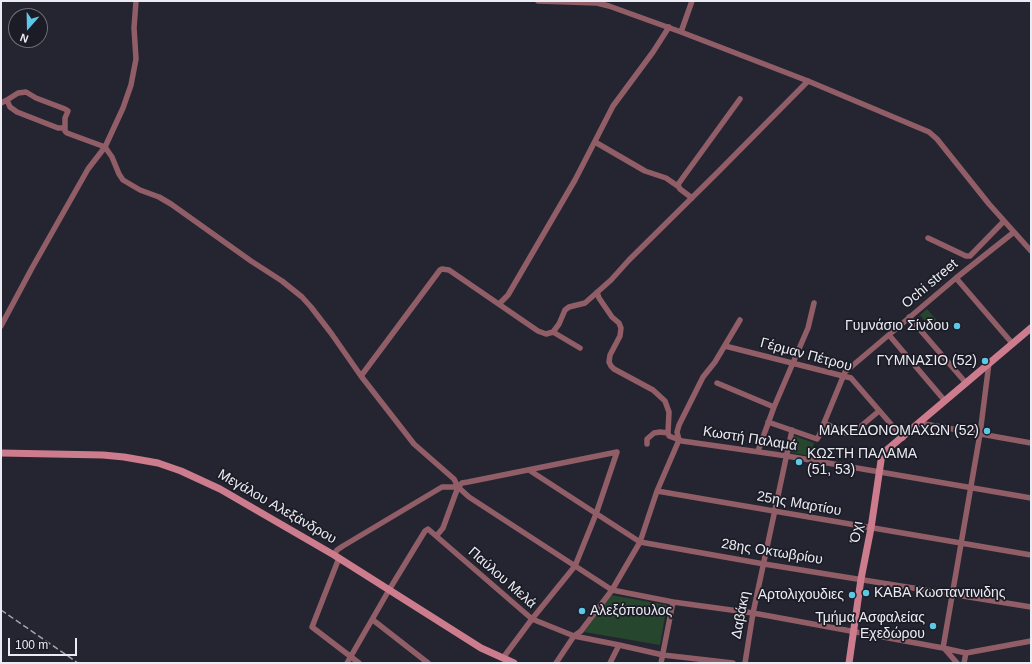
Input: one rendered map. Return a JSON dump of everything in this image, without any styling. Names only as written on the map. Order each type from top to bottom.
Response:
[{"type":"street","points":[[1,326],[88,169],[104,147],[128,96],[135,71],[136,59],[134,28],[136,1]]},
{"type":"street","points":[[538,1],[598,4],[669,27],[808,81],[930,132],[980,193],[1031,251]]},
{"type":"street","points":[[681,32],[692,1]]},
{"type":"street","points":[[499,304],[508,295],[575,180],[613,106],[653,52],[669,27]]},
{"type":"street","points":[[362,376],[442,269],[449,270],[542,333],[546,334],[553,332],[559,324],[565,310],[569,307],[585,303],[612,280],[629,260],[808,81]]},
{"type":"street","points":[[1,103],[18,93],[26,92],[36,98],[66,109],[68,111],[64,128],[67,133],[104,147],[112,157],[123,180],[140,190],[159,197],[171,204],[251,261],[282,281],[302,297],[331,333],[414,444],[454,478],[458,487],[469,498],[612,590],[673,602],[753,613],[966,653],[1031,641]]},
{"type":"street","points":[[679,187],[679,182],[740,99]]},
{"type":"street","points":[[7,100],[10,107],[17,112],[58,128],[64,128]]},
{"type":"street","points":[[595,142],[645,172],[666,178],[692,198]]},
{"type":"street","points":[[928,238],[966,256],[970,256],[1004,221]]},
{"type":"street","name":"Ochi street","points":[[792,430],[817,438],[842,376],[849,368],[956,278],[1014,232]]},
{"type":"street","points":[[956,278],[1012,343]]},
{"type":"street","points":[[597,292],[599,298],[612,317],[619,323],[621,328],[620,336],[610,355],[609,362],[611,366],[614,370],[653,390],[661,396],[668,406],[668,433]]},
{"type":"street","points":[[758,451],[774,406],[808,328],[814,303]]},
{"type":"street","points":[[909,317],[966,383]]},
{"type":"street","points":[[556,663],[574,636],[581,631],[612,590],[640,542],[657,491],[679,440],[677,432],[679,425],[703,377],[715,362],[740,320]]},
{"type":"street","name":"Όχι","points":[[849,663],[861,579],[871,528],[882,454],[1031,328]]},
{"type":"street","points":[[553,332],[580,348]]},
{"type":"street","points":[[889,334],[945,401]]},
{"type":"street","name":"Γέρμαν Πέτρου","points":[[724,346],[852,378],[902,438]]},
{"type":"street","points":[[943,648],[980,434],[989,363]]},
{"type":"street","points":[[717,383],[774,406]]},
{"type":"street","points":[[824,423],[850,434],[879,411]]},
{"type":"street","points":[[768,422],[792,430]]},
{"type":"street","points":[[920,423],[1031,443]]},
{"type":"street","name":"Δαβάκη","points":[[745,663],[753,613],[792,430]]},
{"type":"street","points":[[647,444],[647,439],[654,433],[660,432],[668,433],[669,436],[679,440]]},
{"type":"street","name":"Κωστή Παλαμά","points":[[679,440],[758,451],[1031,498]]},
{"type":"street","points":[[435,535],[438,534],[443,528],[458,487],[462,483],[617,452],[596,514],[575,566],[503,658]]},
{"type":"street","name":"Μεγάλου Αλεξάνδρου","points":[[1,453],[103,455],[124,457],[158,463],[181,471],[215,486],[336,557],[481,648],[514,663]]},
{"type":"street","name":"28ης Οκτωβρίου","points":[[529,470],[640,542],[764,564],[1031,607]]},
{"type":"street","points":[[359,663],[312,627],[336,557],[337,550],[442,487],[458,487]]},
{"type":"street","name":"25ης Μαρτίου","points":[[657,491],[774,512],[1031,554]]},
{"type":"street","name":"Παύλου Μελά","points":[[389,590],[425,531],[428,529],[532,619],[574,636],[663,655],[733,663]]},
{"type":"street","points":[[347,663],[389,590]]},
{"type":"street","points":[[662,663],[673,602]]},
{"type":"street","points":[[373,620],[428,663]]},
{"type":"street","points":[[610,663],[619,645]]},
{"type":"street","points":[[943,648],[957,663]]},
{"type":"street","points":[[964,663],[966,653]]},
{"type":"green space","points":[[927,309],[940,324],[932,330],[920,315]]},
{"type":"green space","points":[[792,435],[814,443],[810,456],[789,452]]},
{"type":"green space","points":[[611,595],[667,605],[660,645],[584,632]]},
{"type":"railway","points":[[1,610],[78,663]]},
{"type":"place","name":"Γυμνάσιο Σίνδου","points":[[957,326]]},
{"type":"place","name":"ΓΥΜΝΑΣΙΟ (52)","points":[[985,361]]},
{"type":"place","name":"ΜΑΚΕΔΟΝΟΜΑΧΩΝ (52)","points":[[987,431]]},
{"type":"place","name":"ΚΩΣΤΗ ΠΑΛΑΜΑ (51, 53)","points":[[799,462]]},
{"type":"place","name":"ΚΑΒΑ Κωσταντινιδης","points":[[866,593]]},
{"type":"place","name":"Αρτολιχουδιες","points":[[852,595]]},
{"type":"place","name":"Αλεξόπουλος","points":[[582,611]]},
{"type":"place","name":"Τμήμα Ασφαλείας Εχεδώρου","points":[[933,626]]}]
